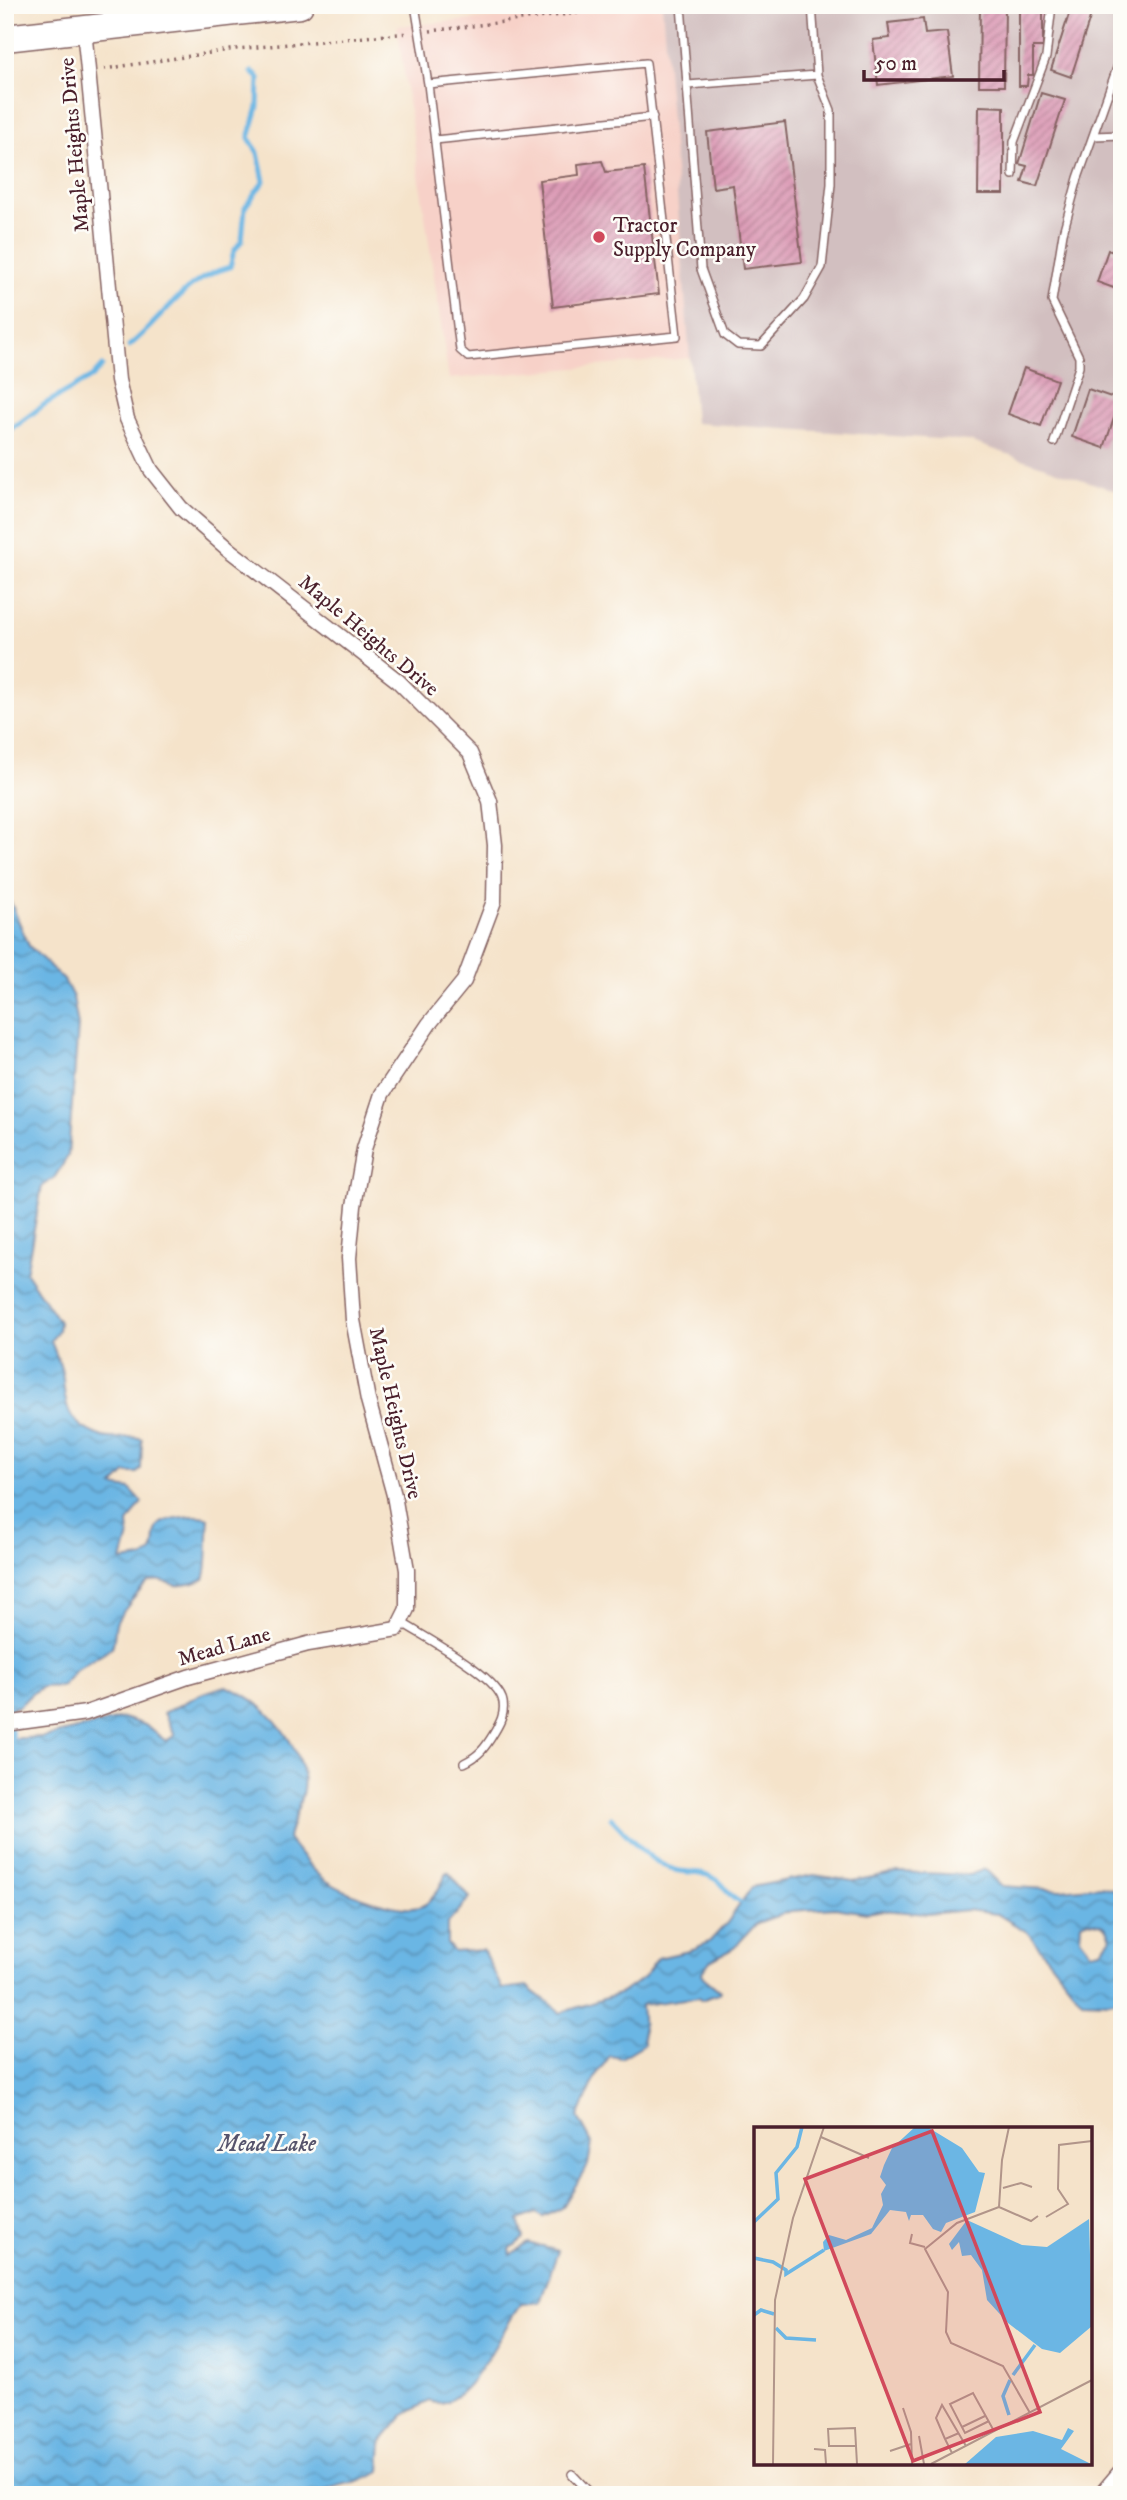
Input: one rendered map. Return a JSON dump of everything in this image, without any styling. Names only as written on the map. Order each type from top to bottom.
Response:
[{"type":"highway","points":[[5,38],[300,5]]},
{"type":"street","name":"Maple Heights Drive","points":[[84,29],[118,380],[127,419],[151,470],[181,508],[228,549],[398,681],[470,753],[491,801],[495,845],[494,901],[464,981],[429,1024],[382,1094],[364,1149],[354,1206],[349,1258],[353,1321],[368,1400],[394,1496],[407,1570],[407,1609],[401,1621]]},
{"type":"street","name":"Mead Lane","points":[[5,1724],[86,1713],[188,1677],[308,1644],[397,1629],[401,1621]]},
{"type":"street","points":[[1105,2495],[1122,2475]]},
{"type":"lane","points":[[415,5],[428,84],[460,350],[468,357],[677,336],[646,63],[428,84]]},
{"type":"lane","points":[[681,5],[701,269],[725,335],[738,345],[761,346],[804,299],[822,267],[831,184],[831,110],[817,75],[812,5]]},
{"type":"lane","points":[[1013,175],[1014,142],[1046,57],[1052,5]]},
{"type":"lane","points":[[1054,442],[1079,367],[1079,357],[1052,301],[1063,233],[1122,54]]},
{"type":"lane","points":[[688,85],[817,75]]},
{"type":"lane","points":[[435,139],[653,117]]},
{"type":"lane","points":[[1093,136],[1122,135]]},
{"type":"lane","points":[[401,1621],[489,1679],[503,1700],[502,1719],[491,1737],[479,1756],[464,1763]]},
{"type":"lane","points":[[572,2474],[592,2495]]},
{"type":"path","points":[[88,71],[236,48],[420,32],[643,5]]},
{"type":"shaded area","points":[[662,5],[690,358],[449,379],[397,26]]},
{"type":"shaded area","points":[[662,5],[1122,5],[1122,493],[969,441],[695,423]]},
{"type":"water","points":[[5,897],[11,903],[29,946],[64,980],[73,997],[78,1026],[68,1156],[54,1178],[42,1186],[26,1273],[59,1322],[58,1330],[51,1341],[61,1369],[65,1400],[76,1422],[92,1433],[108,1438],[142,1439],[141,1469],[137,1473],[126,1473],[113,1486],[130,1489],[142,1502],[128,1523],[129,1535],[122,1561],[143,1558],[152,1552],[157,1528],[163,1522],[183,1517],[209,1518],[204,1579],[183,1585],[148,1582],[118,1620],[112,1647],[76,1670],[63,1685],[40,1688],[11,1709],[5,1709]]},
{"type":"water","name":"Mead Lake","points":[[226,1686],[240,1692],[265,1710],[285,1733],[299,1761],[304,1783],[288,1839],[319,1875],[357,1896],[387,1905],[412,1908],[422,1906],[430,1900],[447,1872],[449,1873],[470,1898],[447,1924],[447,1944],[454,1952],[483,1950],[502,1989],[527,1986],[560,2013],[622,1993],[644,1977],[658,1958],[689,1951],[709,1942],[727,1923],[752,1887],[814,1875],[853,1881],[898,1872],[970,1875],[985,1869],[1002,1886],[1060,1890],[1101,1886],[1122,1892],[1122,1998],[1110,2002],[1082,2001],[1027,1932],[997,1914],[967,1910],[927,1914],[883,1910],[867,1913],[835,1908],[791,1911],[757,1923],[734,1948],[710,1961],[702,1972],[703,1977],[720,1991],[718,1994],[701,2000],[699,1997],[641,2005],[644,2044],[621,2058],[610,2056],[598,2072],[578,2117],[592,2143],[588,2165],[562,2208],[543,2217],[536,2213],[519,2220],[524,2238],[510,2249],[511,2255],[528,2243],[558,2251],[540,2302],[521,2304],[482,2367],[457,2396],[443,2402],[429,2401],[403,2416],[382,2441],[380,2472],[318,2495],[5,2495],[5,1739],[44,1737],[123,1718],[145,1725],[166,1741],[175,1735],[164,1713],[203,1693]],"holes":[[[1087,1921],[1106,1927],[1110,1933],[1111,1938],[1101,1950],[1091,1952],[1080,1938],[1081,1923]]]},
{"type":"building","points":[[980,5],[1005,5],[1004,86],[979,86]]},
{"type":"building","points":[[1019,5],[1043,5],[1043,47],[1033,47],[1033,75],[1028,75],[1027,86],[1019,86]]},
{"type":"building","points":[[1072,5],[1094,5],[1071,77],[1051,70]]},
{"type":"building","points":[[923,19],[925,34],[947,32],[953,76],[878,85],[873,40],[890,38],[888,23]]},
{"type":"building","points":[[1041,93],[1065,100],[1037,186],[1022,182],[1027,166],[1019,164]]},
{"type":"building","points":[[979,106],[1004,107],[1004,194],[978,194]]},
{"type":"building","points":[[785,122],[802,262],[743,269],[733,185],[713,188],[707,132]]},
{"type":"building","name":"Tractor Supply Company","points":[[602,161],[606,172],[644,168],[659,294],[553,307],[539,180],[579,175],[578,164]]},
{"type":"building","points":[[1108,250],[1122,255],[1122,291],[1097,282]]},
{"type":"building","points":[[1024,368],[1057,380],[1041,426],[1008,414]]},
{"type":"building","points":[[1088,389],[1120,400],[1104,448],[1072,437]]},
{"type":"waterway","points":[[129,346],[199,280],[230,267],[234,251],[242,240],[245,207],[264,181],[258,153],[249,138],[258,107],[259,78],[252,72]]},
{"type":"waterway","points":[[5,434],[45,404],[92,377],[102,366]]},
{"type":"waterway","points":[[9,1710],[12,1740]]},
{"type":"waterway","points":[[611,1818],[656,1861],[675,1870],[711,1877],[740,1902]]},
{"type":"place","name":"Tractor Supply Company","points":[[599,237]]}]
